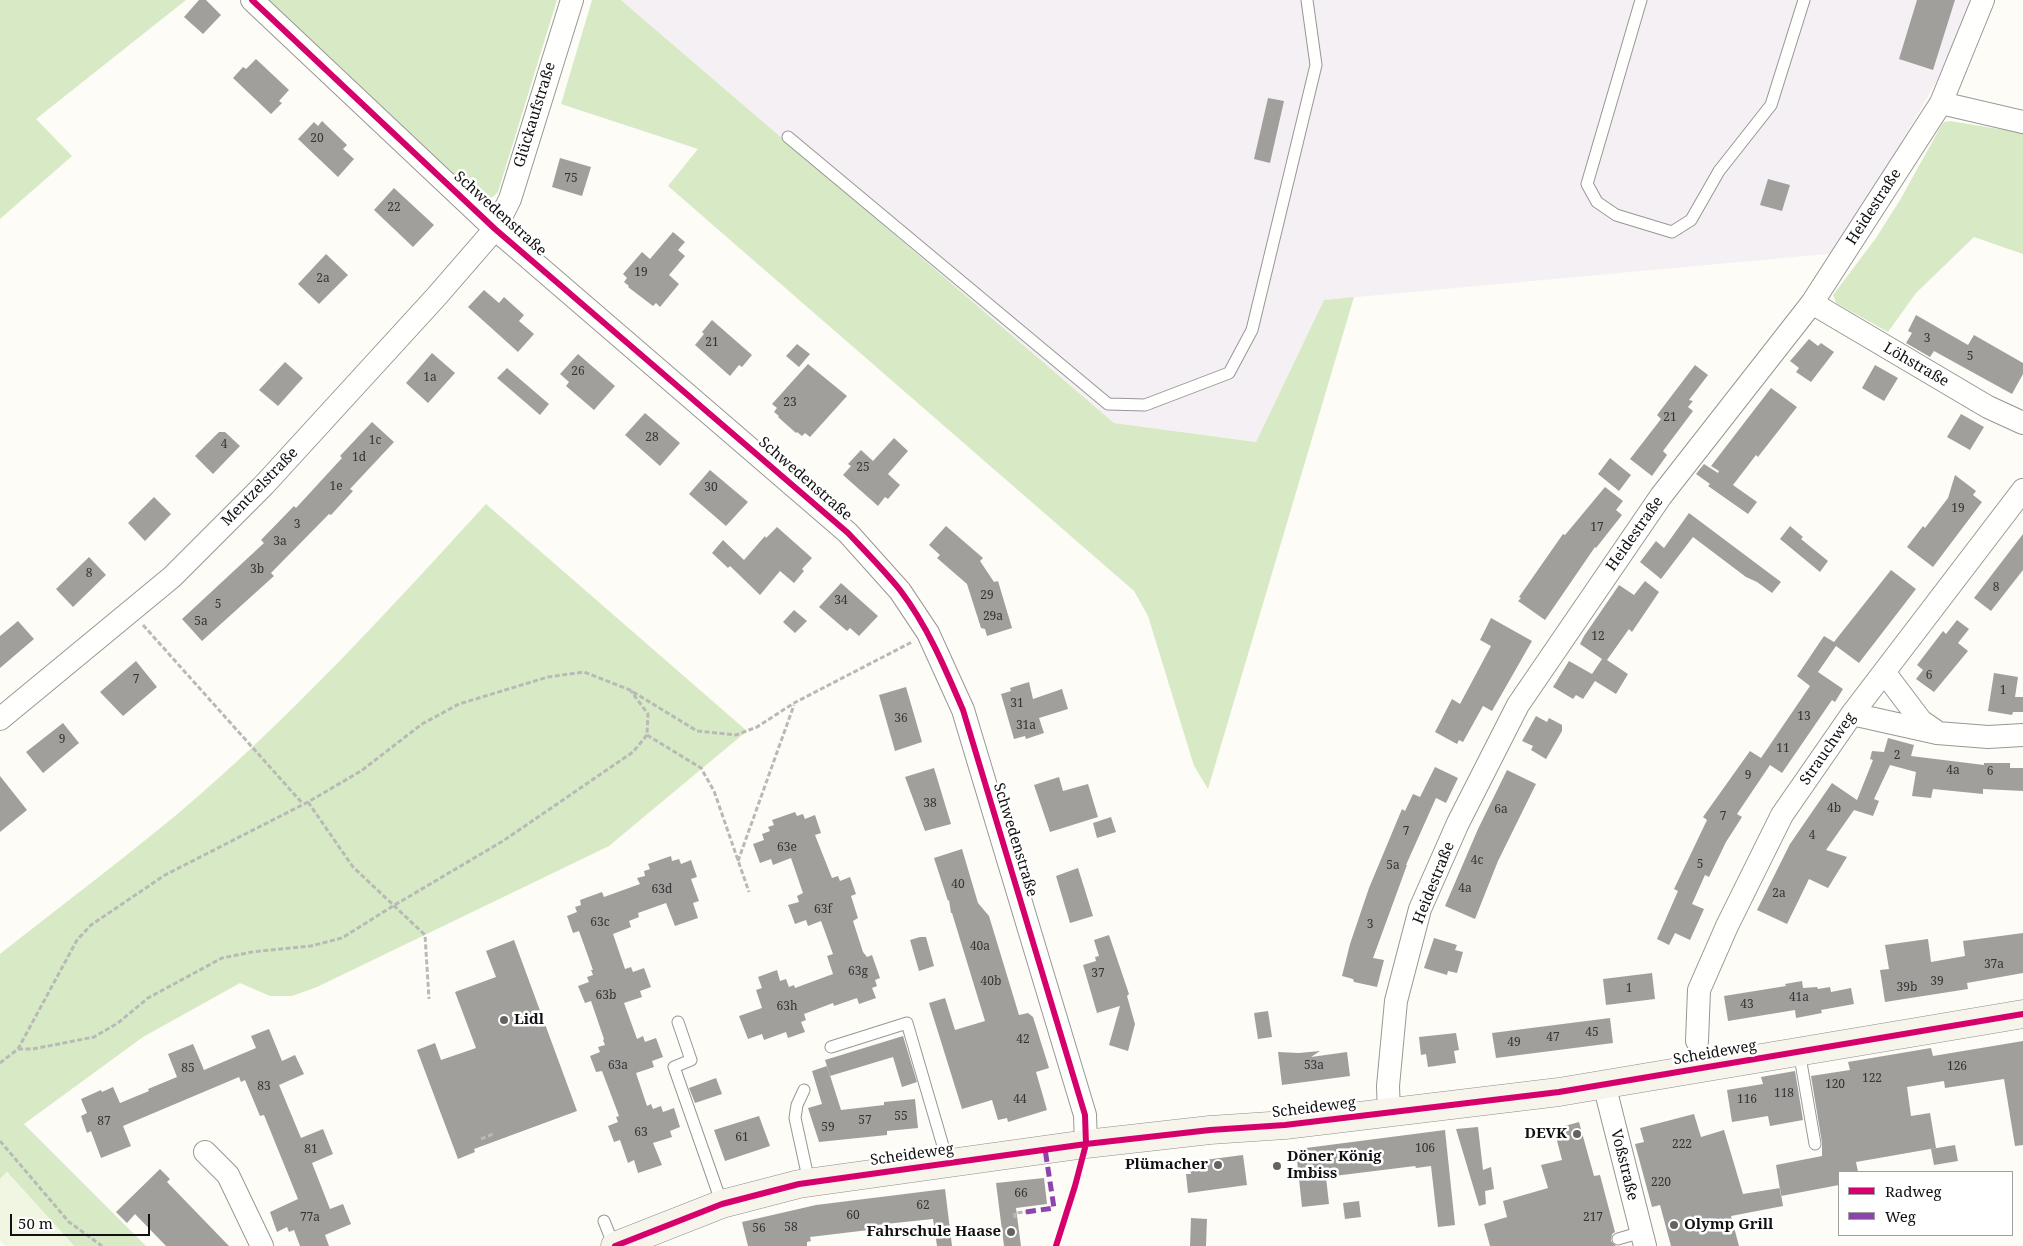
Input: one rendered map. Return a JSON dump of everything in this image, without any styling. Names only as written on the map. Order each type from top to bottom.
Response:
[{"type":"street","name":"Schwedenstraße","points":[[252,0],[495,229],[848,533],[900,591],[928,633],[963,710],[1085,1115],[1098,1142]]},
{"type":"street","name":"Glückaufstraße","points":[[495,229],[510,199],[572,0]]},
{"type":"street","name":"Heidestraße","points":[[1389,1112],[1388,1086],[1396,1001],[1420,909],[1458,823],[1518,705],[1661,496],[1812,304],[1941,103],[1983,0]]},
{"type":"street","points":[[1941,103],[2023,122]]},
{"type":"street","name":"Mentzelstraße","points":[[0,719],[172,577],[264,485],[436,297],[495,229]]},
{"type":"street","name":"Löhstraße","points":[[1812,304],[1988,407],[2023,422]]},
{"type":"street","name":"Strauchweg","points":[[1697,1041],[1699,990],[1726,926],[1782,816],[1852,714],[2023,490]]},
{"type":"street","points":[[1884,672],[1921,721],[1937,733]]},
{"type":"street","points":[[1852,714],[1937,733],[1988,737],[2023,735]]},
{"type":"street","name":"Scheideweg","points":[[614,1246],[722,1204],[809,1182],[1098,1142],[1190,1132],[1285,1125],[1559,1092],[2023,1014]]},
{"type":"street","name":"Voßstraße","points":[[1604,1084],[1643,1239]]},
{"type":"street","points":[[205,1152],[228,1174],[262,1246]]},
{"type":"lane","points":[[788,137],[1108,404],[1144,405],[1229,373],[1252,330],[1316,65],[1307,0]]},
{"type":"lane","points":[[1641,0],[1587,184],[1597,202],[1616,216],[1672,232],[1691,220],[1719,170],[1771,104],[1804,0]]},
{"type":"lane","points":[[678,1022],[691,1060],[674,1067],[722,1204]]},
{"type":"lane","points":[[831,1047],[907,1023],[948,1163]]},
{"type":"lane","points":[[1799,1051],[1815,1144]]},
{"type":"lane","points":[[804,1090],[797,1105],[795,1118],[809,1182]]},
{"type":"lane","points":[[604,1221],[614,1246]]},
{"type":"lane","points":[[1618,1239],[1643,1239]]},
{"type":"path","points":[[131,611],[303,804]]},
{"type":"path","points":[[0,1063],[18,1049],[77,940],[91,925],[165,874],[308,802],[361,771],[422,724],[459,704],[548,677],[584,672],[630,690],[697,731],[736,735],[758,727],[794,703],[928,633]]},
{"type":"path","points":[[18,1049],[33,1049],[94,1037],[118,1023],[148,998],[222,958],[252,952],[312,946],[342,938],[503,840],[633,752],[647,734],[648,714],[630,690]]},
{"type":"path","points":[[738,862],[794,703]]},
{"type":"path","points":[[647,734],[701,768],[714,791],[749,892]]},
{"type":"path","points":[[308,802],[353,867],[425,935],[429,999]]},
{"type":"path","points":[[481,1139],[493,1134]]},
{"type":"path","points":[[0,1141],[69,1222],[102,1246]]},
{"type":"path","points":[[1015,1218],[1015,1213],[1026,1212]]},
{"type":"shaded area","points":[[621,0],[1972,0],[1939,77],[1838,253],[1324,300],[1256,442],[1114,423]]},
{"type":"green space","points":[[0,0],[186,0],[36,119],[72,156],[0,219]]},
{"type":"green space","points":[[266,0],[557,0],[498,192],[487,199],[473,196]]},
{"type":"green space","points":[[592,0],[621,0],[1114,423],[1256,442],[1324,300],[1354,297],[1208,789],[1194,766],[1148,616],[1134,591],[668,186],[698,149],[561,104]]},
{"type":"green space","points":[[1950,121],[2023,133],[2023,254],[1974,237],[1916,293],[1888,332],[1836,303],[1833,295],[1876,238],[1900,200],[1941,126],[1944,122]]},
{"type":"green space","points":[[486,504],[747,731],[609,846],[317,987],[292,996],[270,996],[240,983],[143,1037],[24,1124],[146,1246],[74,1246],[7,1172],[0,1179],[0,954],[175,816],[257,743],[336,665]]},
{"type":"green space","points":[[7,1172],[74,1246],[5,1246],[0,1241],[0,1179]]},
{"type":"building","points":[[199,0],[206,0],[221,15],[203,34],[184,17]]},
{"type":"building","points":[[1917,0],[1955,0],[1933,70],[1899,59]]},
{"type":"building","points":[[256,59],[289,90],[279,101],[282,103],[271,114],[233,78],[243,67],[246,69]]},
{"type":"building","points":[[1268,98],[1284,101],[1270,163],[1254,159]]},
{"type":"building","points":[[322,121],[347,145],[343,149],[354,159],[338,177],[298,139],[314,122],[318,126]]},
{"type":"building","points":[[560,158],[591,167],[582,196],[552,187]]},
{"type":"building","points":[[1768,179],[1790,185],[1782,211],[1760,205]]},
{"type":"building","points":[[394,188],[434,225],[413,247],[374,210]]},
{"type":"building","points":[[673,232],[685,242],[678,250],[685,256],[669,275],[679,284],[660,307],[656,303],[653,306],[628,287],[624,282],[627,278],[623,274],[642,252],[650,259]]},
{"type":"building","points":[[326,254],[348,275],[319,304],[298,284]]},
{"type":"building","points":[[484,290],[499,303],[504,297],[524,315],[519,321],[534,334],[518,352],[468,307]]},
{"type":"building","points":[[1916,315],[1968,345],[1974,335],[2023,363],[2023,374],[2012,394],[1934,351],[1930,357],[1906,343],[1912,333],[1908,331]]},
{"type":"building","points":[[712,320],[752,355],[742,367],[739,365],[730,376],[695,345],[704,334],[702,332]]},
{"type":"building","points":[[1809,339],[1818,346],[1821,343],[1834,352],[1811,382],[1796,372],[1799,368],[1790,361]]},
{"type":"building","points":[[797,344],[810,354],[799,367],[786,356]]},
{"type":"building","points":[[432,353],[455,373],[428,403],[406,383]]},
{"type":"building","points":[[578,354],[615,386],[594,410],[566,386],[569,382],[560,374]]},
{"type":"building","points":[[285,362],[303,378],[278,406],[259,390]]},
{"type":"building","points":[[808,364],[847,396],[810,437],[805,433],[802,436],[796,433],[778,417],[774,412],[777,408],[772,404]]},
{"type":"building","points":[[1695,365],[1708,375],[1689,400],[1693,401],[1688,407],[1693,411],[1663,451],[1667,455],[1652,476],[1630,459],[1661,419],[1657,415]]},
{"type":"building","points":[[1875,365],[1898,378],[1884,401],[1862,388]]},
{"type":"building","points":[[507,368],[549,404],[540,415],[497,378]]},
{"type":"building","points":[[1771,388],[1797,407],[1758,457],[1756,455],[1733,485],[1757,502],[1748,514],[1708,486],[1710,484],[1696,474],[1704,464],[1718,473],[1719,471],[1711,466]]},
{"type":"building","points":[[645,413],[680,443],[660,466],[625,435]]},
{"type":"building","points":[[1961,414],[1984,427],[1970,450],[1947,437]]},
{"type":"building","points":[[372,422],[394,442],[350,489],[353,491],[331,515],[329,514],[271,573],[274,576],[202,641],[182,619],[264,543],[261,540],[294,506],[296,508]]},
{"type":"building","points":[[219,432],[225,432],[240,446],[213,474],[195,456]]},
{"type":"building","points":[[894,438],[908,451],[888,474],[900,485],[888,499],[885,497],[878,506],[843,475],[851,466],[848,464],[861,450],[873,461]]},
{"type":"building","points":[[1610,458],[1631,475],[1619,491],[1598,474]]},
{"type":"building","points":[[710,470],[748,502],[726,526],[689,494]]},
{"type":"building","points":[[1955,475],[1976,491],[1973,495],[1982,502],[1933,567],[1907,547],[1923,526],[1925,528],[1948,498]]},
{"type":"building","points":[[1605,487],[1623,501],[1616,510],[1622,515],[1595,547],[1545,620],[1518,601],[1521,598],[1519,597],[1563,534],[1565,535]]},
{"type":"building","points":[[154,497],[171,514],[145,541],[128,523]]},
{"type":"building","points":[[1689,513],[1781,582],[1772,593],[1757,582],[1746,577],[1693,537],[1661,579],[1640,562],[1656,541],[1664,548]]},
{"type":"building","points":[[946,526],[983,558],[980,561],[994,582],[998,581],[1012,628],[987,636],[985,629],[981,628],[967,584],[937,558],[940,555],[929,545]]},
{"type":"building","points":[[1790,526],[1803,537],[1801,539],[1828,561],[1820,572],[1780,539]]},
{"type":"building","points":[[777,527],[812,558],[802,569],[804,571],[794,583],[780,571],[760,595],[730,566],[728,568],[712,553],[723,540],[744,560],[765,536],[766,538]]},
{"type":"building","points":[[2023,534],[2023,570],[1991,611],[1974,598]]},
{"type":"building","points":[[89,557],[106,575],[73,607],[56,589]]},
{"type":"building","points":[[1891,570],[1916,589],[1859,663],[1836,646],[1818,672],[1843,689],[1835,702],[1832,700],[1782,773],[1770,765],[1737,814],[1742,817],[1726,842],[1709,877],[1705,875],[1692,904],[1704,909],[1690,940],[1675,933],[1669,945],[1657,939],[1678,891],[1674,889],[1707,820],[1703,817],[1750,751],[1761,758],[1810,686],[1797,676],[1824,636],[1834,642]]},
{"type":"building","points":[[1645,581],[1659,592],[1632,632],[1629,629],[1607,660],[1628,674],[1616,694],[1595,681],[1583,699],[1576,695],[1573,699],[1553,687],[1569,661],[1592,674],[1602,659],[1580,644],[1584,636],[1619,585],[1634,595]]},
{"type":"building","points":[[841,583],[878,616],[859,636],[850,628],[847,631],[819,607]]},
{"type":"building","points":[[794,610],[807,621],[795,633],[783,622]]},
{"type":"building","points":[[1491,618],[1532,641],[1492,711],[1483,706],[1463,742],[1459,740],[1457,744],[1435,732],[1452,699],[1460,704],[1491,646],[1480,640]]},
{"type":"building","points":[[1957,620],[1969,629],[1958,643],[1968,651],[1934,692],[1916,679],[1923,670],[1917,665],[1943,631],[1946,634]]},
{"type":"building","points":[[18,621],[34,639],[0,668],[0,636]]},
{"type":"building","points":[[136,661],[157,687],[123,716],[100,692]]},
{"type":"building","points":[[1994,673],[2018,677],[2015,697],[2023,697],[2023,712],[2013,712],[2012,715],[1988,711]]},
{"type":"building","points":[[1029,682],[1033,699],[1062,689],[1068,709],[1039,718],[1044,733],[1026,739],[1025,736],[1014,739],[1001,694],[1011,691],[1010,688]]},
{"type":"building","points":[[906,687],[922,742],[895,751],[879,695]]},
{"type":"building","points":[[1536,716],[1547,722],[1549,718],[1562,725],[1562,731],[1546,759],[1531,750],[1533,746],[1522,741]]},
{"type":"building","points":[[63,723],[79,743],[43,773],[26,752]]},
{"type":"building","points":[[1888,738],[1914,745],[1911,756],[1984,765],[1984,763],[2010,763],[2010,768],[2023,768],[2023,791],[1983,789],[1983,794],[1933,789],[1931,798],[1912,796],[1916,772],[1890,765],[1874,799],[1879,801],[1873,816],[1854,810],[1826,850],[1847,857],[1828,888],[1809,879],[1787,924],[1757,910],[1790,844],[1832,783],[1857,800],[1873,760],[1870,759],[1872,751],[1884,752]]},
{"type":"building","points":[[1435,767],[1458,778],[1446,803],[1436,798],[1406,865],[1373,958],[1384,960],[1377,987],[1354,982],[1353,979],[1342,976],[1350,944],[1369,888],[1402,809],[1405,811],[1413,794],[1420,797]]},
{"type":"building","points":[[934,768],[951,824],[925,831],[905,777]]},
{"type":"building","points":[[1507,770],[1536,784],[1498,861],[1475,919],[1445,906],[1478,829]]},
{"type":"building","points":[[0,776],[27,810],[0,832]]},
{"type":"building","points":[[1059,777],[1063,791],[1088,784],[1098,817],[1050,832],[1034,785]]},
{"type":"building","points":[[795,812],[797,816],[803,814],[805,819],[815,815],[821,833],[815,835],[832,878],[838,876],[840,881],[850,877],[856,894],[851,896],[858,918],[853,921],[863,952],[867,957],[872,955],[880,978],[875,980],[877,986],[872,988],[876,998],[859,1004],[857,998],[834,1006],[833,1003],[804,1014],[806,1020],[801,1022],[805,1032],[788,1038],[786,1032],[764,1040],[762,1034],[748,1039],[739,1016],[762,1008],[756,990],[762,988],[758,977],[777,970],[780,981],[786,979],[789,987],[794,985],[795,988],[833,974],[827,956],[833,954],[821,921],[808,926],[806,920],[795,924],[788,905],[799,902],[797,896],[803,893],[791,858],[773,865],[771,859],[760,863],[753,844],[764,840],[762,834],[770,831],[768,827],[774,825],[772,820]]},
{"type":"building","points":[[1111,817],[1116,832],[1097,838],[1093,823]]},
{"type":"building","points":[[962,849],[978,903],[989,916],[1019,1015],[1028,1013],[1033,1017],[1049,1068],[1036,1072],[1047,1110],[1008,1122],[1007,1118],[998,1120],[992,1100],[962,1109],[929,1003],[945,998],[955,1030],[985,1021],[951,913],[949,900],[934,858]]},
{"type":"building","points":[[671,856],[672,861],[679,859],[681,864],[691,860],[697,877],[691,879],[699,901],[693,903],[698,918],[675,926],[666,903],[638,913],[639,917],[629,921],[631,927],[613,934],[625,969],[631,967],[633,972],[644,968],[651,987],[640,991],[642,997],[624,1003],[637,1039],[643,1036],[645,1042],[656,1038],[663,1057],[652,1061],[654,1067],[636,1073],[647,1106],[651,1104],[653,1109],[661,1106],[663,1112],[674,1108],[680,1127],[670,1131],[672,1137],[653,1143],[662,1165],[638,1173],[634,1160],[628,1163],[620,1140],[614,1142],[608,1126],[618,1122],[616,1117],[619,1116],[602,1071],[596,1072],[590,1056],[600,1052],[598,1047],[605,1045],[604,1039],[591,1001],[585,1003],[578,986],[589,982],[587,977],[593,975],[591,970],[593,970],[579,931],[573,933],[567,916],[577,912],[575,907],[581,905],[580,900],[602,892],[604,897],[640,884],[637,878],[645,876],[644,871],[650,869],[648,864]]},
{"type":"building","points":[[1078,868],[1093,916],[1070,923],[1056,876]]},
{"type":"building","points":[[2023,933],[2023,973],[1967,983],[1968,989],[1885,1002],[1880,970],[1889,969],[1885,945],[1928,939],[1931,962],[1965,956],[1963,941]]},
{"type":"building","points":[[1109,935],[1129,994],[1127,996],[1135,1024],[1128,1051],[1109,1045],[1120,1006],[1097,1013],[1083,965],[1096,961],[1095,957],[1099,956],[1094,940]]},
{"type":"building","points":[[926,937],[934,966],[919,971],[910,940]]},
{"type":"building","points":[[1434,938],[1457,945],[1455,950],[1463,952],[1457,973],[1448,971],[1447,975],[1424,968]]},
{"type":"building","name":"Lidl","points":[[514,940],[577,1111],[474,1149],[475,1152],[458,1159],[417,1050],[435,1043],[441,1060],[476,1048],[455,992],[496,977],[486,951]]},
{"type":"building","points":[[1652,973],[1655,999],[1606,1005],[1603,979]]},
{"type":"building","points":[[1802,981],[1803,988],[1817,987],[1818,989],[1830,987],[1831,992],[1851,988],[1854,1004],[1821,1010],[1822,1013],[1796,1018],[1795,1010],[1728,1021],[1724,996],[1786,986],[1785,984]]},
{"type":"building","points":[[1268,1011],[1272,1037],[1258,1039],[1254,1013]]},
{"type":"building","points":[[1610,1018],[1613,1043],[1496,1058],[1492,1033]]},
{"type":"building","points":[[269,1029],[282,1061],[295,1055],[304,1074],[279,1085],[301,1138],[323,1129],[333,1154],[312,1163],[330,1209],[343,1204],[351,1224],[325,1235],[329,1246],[300,1246],[294,1230],[289,1232],[287,1227],[277,1232],[270,1212],[298,1199],[264,1115],[260,1116],[245,1080],[241,1082],[239,1077],[123,1126],[131,1146],[101,1158],[91,1131],[87,1133],[81,1116],[87,1113],[81,1099],[101,1090],[102,1092],[113,1087],[120,1103],[177,1077],[168,1054],[193,1044],[204,1070],[256,1048],[251,1036]]},
{"type":"building","points":[[1456,1033],[1459,1050],[1454,1051],[1456,1063],[1428,1067],[1426,1054],[1421,1055],[1419,1037]]},
{"type":"building","points":[[903,1036],[917,1082],[902,1087],[893,1057],[830,1076],[825,1060]]},
{"type":"building","points":[[2023,1041],[2023,1145],[2015,1146],[2004,1079],[1945,1088],[1944,1081],[1907,1087],[1911,1116],[1930,1113],[1936,1148],[1856,1162],[1858,1171],[1838,1171],[1838,1185],[1781,1196],[1776,1165],[1822,1156],[1822,1143],[1811,1076],[1850,1070],[1848,1062],[1931,1048],[1933,1056]]},
{"type":"building","points":[[1320,1051],[1311,1057],[1347,1052],[1350,1076],[1282,1085],[1278,1052]]},
{"type":"building","points":[[827,1066],[841,1110],[884,1105],[884,1102],[915,1099],[918,1128],[887,1131],[887,1135],[819,1142],[808,1108],[822,1104],[812,1071]]},
{"type":"building","points":[[1795,1071],[1803,1120],[1770,1126],[1768,1116],[1732,1122],[1727,1090],[1763,1084],[1761,1077]]},
{"type":"building","points":[[716,1078],[722,1094],[695,1103],[689,1088]]},
{"type":"building","points":[[1694,1114],[1701,1137],[1724,1130],[1743,1194],[1780,1188],[1783,1206],[1731,1216],[1739,1246],[1671,1246],[1660,1205],[1652,1207],[1635,1144],[1644,1142],[1640,1128]]},
{"type":"building","points":[[759,1116],[770,1146],[725,1161],[714,1130]]},
{"type":"building","points":[[1579,1122],[1594,1176],[1600,1175],[1615,1232],[1612,1234],[1611,1241],[1616,1246],[1490,1246],[1484,1224],[1507,1217],[1503,1201],[1548,1188],[1541,1165],[1562,1160],[1554,1129]]},
{"type":"building","points":[[1478,1127],[1483,1170],[1491,1167],[1494,1189],[1485,1191],[1486,1204],[1479,1206],[1456,1129]]},
{"type":"building","points":[[1445,1130],[1455,1225],[1438,1227],[1431,1166],[1416,1168],[1415,1166],[1326,1177],[1329,1204],[1302,1207],[1297,1160],[1299,1160],[1298,1149]]},
{"type":"building","points":[[1955,1145],[1958,1161],[1934,1165],[1931,1149]]},
{"type":"building","points":[[1243,1155],[1247,1185],[1188,1193],[1186,1174],[1191,1174],[1189,1162]]},
{"type":"building","points":[[160,1169],[170,1179],[167,1182],[229,1246],[166,1246],[135,1214],[127,1223],[116,1212]]},
{"type":"building","points":[[1044,1178],[1047,1204],[1016,1208],[1021,1246],[1004,1246],[996,1183]]},
{"type":"building","points":[[945,1189],[952,1246],[937,1246],[933,1219],[876,1225],[877,1229],[810,1237],[811,1241],[807,1242],[807,1246],[748,1246],[742,1222],[816,1205]]},
{"type":"building","points":[[1359,1201],[1361,1217],[1345,1219],[1343,1203]]},
{"type":"building","points":[[1191,1218],[1207,1219],[1206,1246],[1190,1246]]},
{"type":"marked path","points":[[1026,1212],[1054,1208],[1045,1149]]},
{"type":"cycle path","points":[[252,0],[495,229],[848,533],[888,575],[910,604],[935,648],[963,710],[1085,1115],[1086,1144],[1056,1246]]},
{"type":"cycle path","points":[[615,1246],[722,1204],[799,1184],[1086,1144],[1210,1130],[1285,1125],[1559,1092],[2023,1014]]},
{"type":"place","name":"Lidl","points":[[504,1020]]},
{"type":"place","name":"DEVK","points":[[1577,1134]]},
{"type":"place","name":"Plümacher","points":[[1218,1165]]},
{"type":"place","name":"Döner König Imbiss","points":[[1277,1166]]},
{"type":"place","name":"Olymp Grill","points":[[1674,1225]]},
{"type":"place","name":"Fahrschule Haase","points":[[1011,1232]]}]
